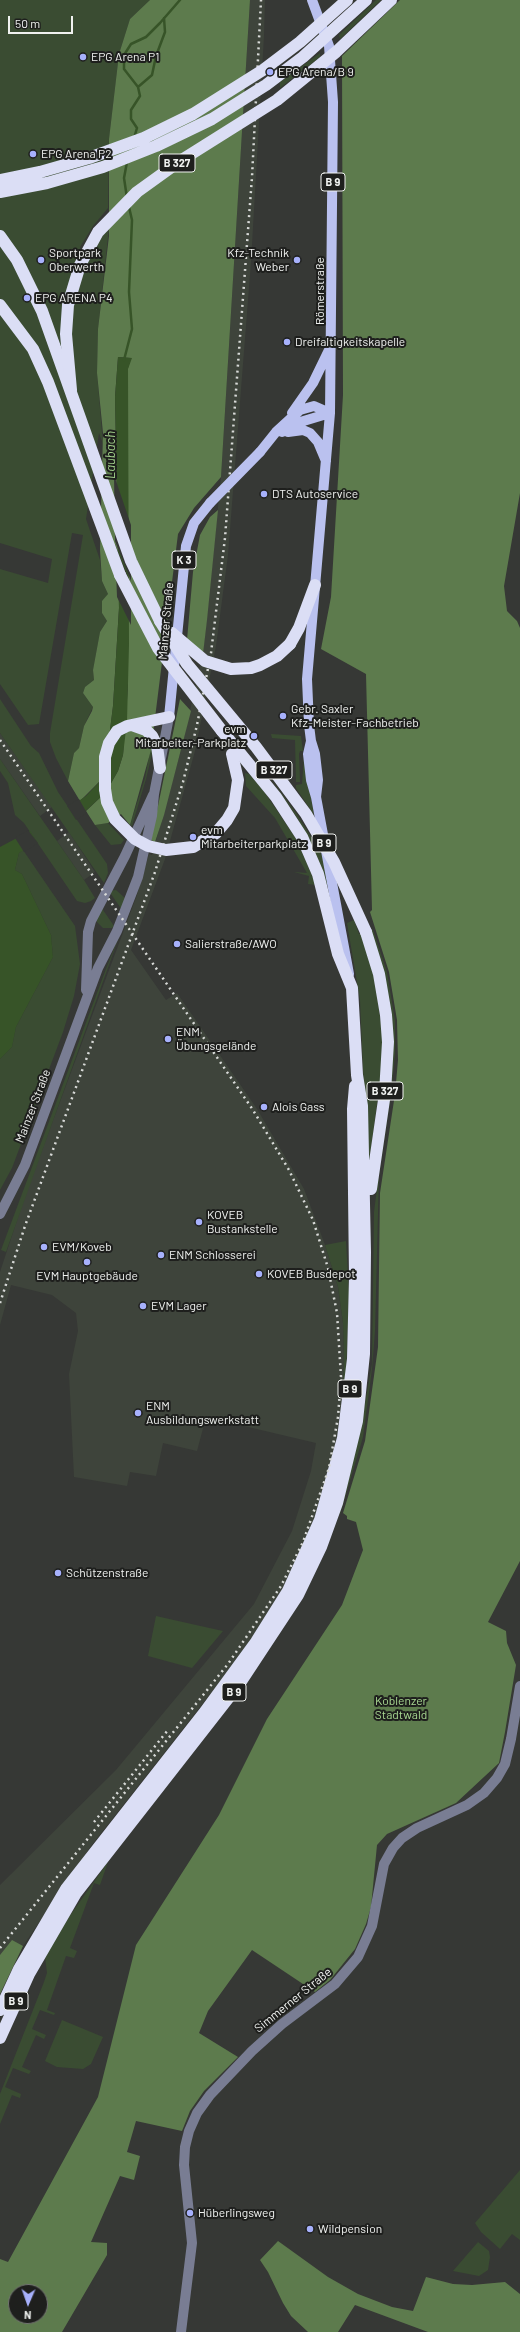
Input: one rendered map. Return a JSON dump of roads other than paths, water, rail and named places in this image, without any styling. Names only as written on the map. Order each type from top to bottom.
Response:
[{"type":"highway","points":[[0,180],[40,172],[89,158],[144,138],[193,114],[264,70],[300,42],[347,0]]},
{"type":"highway","name":"B 327","points":[[0,192],[47,183],[102,167],[156,146],[212,119],[254,93],[304,57],[366,0]]},
{"type":"highway","name":"B 327","points":[[71,390],[66,334],[68,305],[80,265],[98,232],[137,192],[162,174],[277,100],[342,48],[391,0]]},
{"type":"highway","name":"B 327","points":[[0,236],[17,260],[34,292],[71,390],[131,562],[160,621],[187,664],[256,747],[306,814],[334,862],[366,932],[382,988],[388,1048],[385,1092],[372,1177],[369,1227],[365,1252]]},
{"type":"highway","name":"B 327","points":[[0,305],[30,345],[46,376],[112,556],[137,611],[158,648],[222,732],[266,783],[296,826],[312,860],[325,898],[338,954],[352,988]]},
{"type":"highway","points":[[160,621],[198,657],[222,667],[241,669],[260,665],[277,656],[290,644],[299,628],[315,585]]},
{"type":"highway","points":[[169,717],[130,725],[117,731],[106,750],[104,777],[107,802],[118,824],[130,836],[148,846],[166,850],[186,849],[204,842],[220,829],[231,814],[238,794],[238,775],[222,732]]},
{"type":"highway","points":[[130,725],[146,730],[152,736],[157,746],[160,768]]},
{"type":"highway","name":"B 9","points":[[48,1928],[240,1683],[284,1619],[315,1560],[337,1503],[358,1415],[364,1347],[365,1252],[362,1106],[357,1075],[352,988]]},
{"type":"highway","name":"B 9","points":[[0,2010],[48,1928],[66,1889],[204,1714],[256,1642],[288,1591],[310,1544],[327,1499],[343,1438],[353,1359],[355,1277],[353,1109],[357,1075]]},
{"type":"highway","name":"B 9","points":[[0,2038],[29,1962]]},
{"type":"main road","name":"Römerstraße","points":[[312,0],[327,38],[332,68],[332,344],[330,413],[327,464],[315,585]]},
{"type":"main road","name":"K 3","points":[[289,419],[313,384],[332,344]]},
{"type":"main road","name":"Mainzer Straße","points":[[260,452],[265,444],[289,419],[300,410],[310,406],[319,407],[330,413]]},
{"type":"main road","name":"Mainzer Straße","points":[[169,717],[186,546],[194,523],[210,503],[260,452],[280,434],[297,424],[330,413]]},
{"type":"main road","points":[[280,434],[298,430],[310,433],[318,442],[327,464]]},
{"type":"main road","name":"B 9","points":[[315,585],[307,679],[310,741],[315,754],[316,797],[352,988]]},
{"type":"street","name":"Mainzer Straße","points":[[0,1214],[25,1165],[98,968],[117,931],[138,877],[152,816],[154,794],[169,717]]},
{"type":"street","name":"Mainzer Straße","points":[[85,1006],[88,968],[88,932],[91,921],[125,856],[154,794]]},
{"type":"street","name":"Simmerner Straße","points":[[181,2332],[192,2243],[184,2165],[185,2148],[189,2131],[197,2113],[210,2094],[252,2051],[282,2024],[334,1984],[358,1957],[372,1926],[384,1864],[393,1848],[402,1838],[417,1828],[468,1805],[484,1793],[497,1778],[504,1764],[511,1739],[520,1686]]},
{"type":"waterway","name":"Laubach","points":[[134,138],[137,128],[131,119],[131,110],[140,96],[138,87],[124,69],[124,55],[131,44],[146,37],[180,0]]},
{"type":"waterway","name":"Laubach","points":[[138,87],[152,75],[156,56],[165,32],[164,18]]},
{"type":"waterway","name":"Laubach","points":[[127,162],[124,178],[127,198]]},
{"type":"waterway","name":"Laubach","points":[[124,360],[132,329],[129,292],[132,220],[129,207]]},
{"type":"railway","points":[[0,1303],[25,1226],[155,872],[183,782],[197,725],[211,653],[225,538],[252,177],[261,0]]},
{"type":"railway","points":[[0,740],[253,1110],[289,1170],[313,1220],[328,1268],[337,1313],[341,1377],[338,1417],[329,1468],[303,1542],[281,1586],[228,1664],[0,1948]]},
{"type":"railway","points":[[94,1822],[168,1730]]},
{"type":"place","name":"EPG Arena P1","points":[[83,57]]},
{"type":"place","name":"EPG Arena/B 9","points":[[270,72]]},
{"type":"place","name":"EPG Arena P2","points":[[33,154]]},
{"type":"place","name":"Sportpark Oberwerth","points":[[41,260]]},
{"type":"place","name":"Kfz-Technik Weber","points":[[297,260]]},
{"type":"place","name":"EPG ARENA P4","points":[[27,298]]},
{"type":"place","name":"Dreifaltigkeitskapelle","points":[[287,342]]},
{"type":"place","name":"DTS Autoservice","points":[[264,494]]},
{"type":"place","name":"Gebr. Saxler Kfz-Meister-Fachbetrieb","points":[[283,716]]},
{"type":"place","name":"evm Mitarbeiter-Parkplatz","points":[[254,736]]},
{"type":"place","name":"evm Mitarbeiterparkplatz","points":[[193,837]]},
{"type":"place","name":"Salierstraße/AWO","points":[[177,944]]},
{"type":"place","name":"ENM Übungsgelände","points":[[168,1039]]},
{"type":"place","name":"Alois Gass","points":[[264,1107]]},
{"type":"place","name":"KOVEB Bustankstelle","points":[[199,1222]]},
{"type":"place","name":"EVM/Koveb","points":[[44,1247]]},
{"type":"place","name":"ENM Schlosserei","points":[[161,1255]]},
{"type":"place","name":"EVM Hauptgebäude","points":[[87,1262]]},
{"type":"place","name":"KOVEB Busdepot","points":[[259,1274]]},
{"type":"place","name":"EVM Lager","points":[[143,1306]]},
{"type":"place","name":"ENM Ausbildungswerkstatt","points":[[138,1413]]},
{"type":"place","name":"Schützenstraße","points":[[58,1573]]},
{"type":"place","name":"Hüberlingsweg","points":[[190,2213]]},
{"type":"place","name":"Wildpension","points":[[310,2229]]},
{"type":"park label","name":"Koblenzer Stadtwald","points":[[401,1708]]}]
